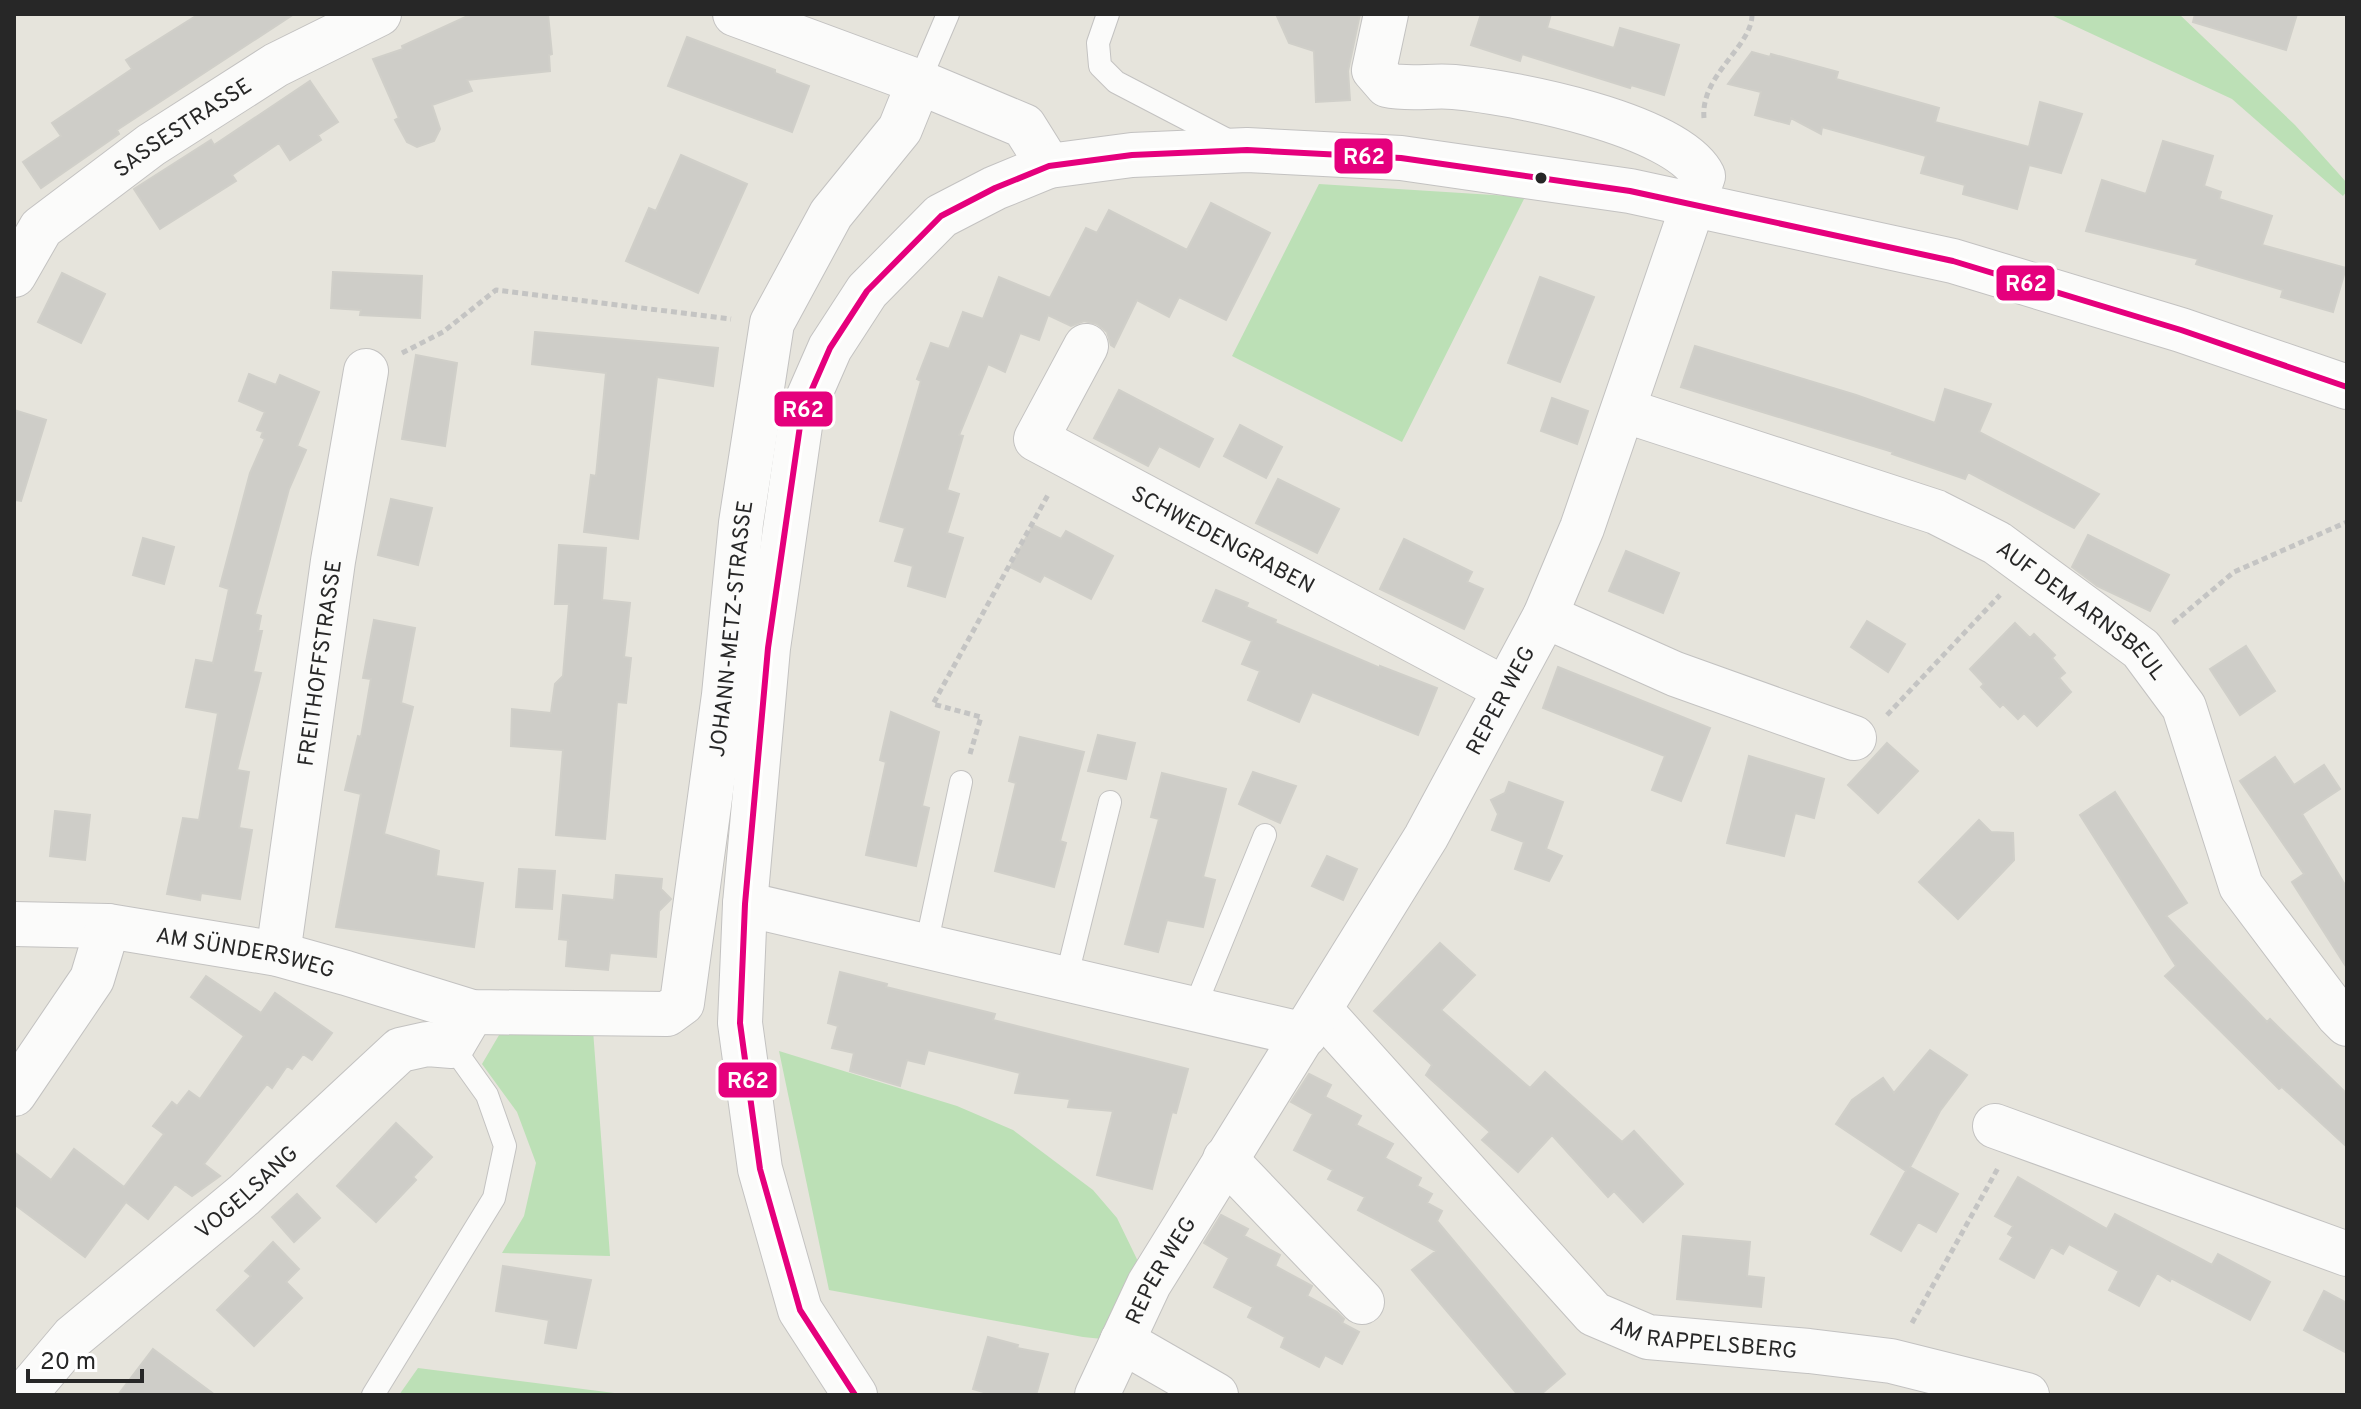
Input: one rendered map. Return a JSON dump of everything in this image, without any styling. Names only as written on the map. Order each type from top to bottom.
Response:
[{"type":"street","name":"SASSESTRASSE","points":[[14,275],[41,228],[151,145],[276,65],[379,14]]},
{"type":"street","points":[[735,14],[919,82],[1024,126],[1049,166]]},
{"type":"street","name":"REPER WEG","points":[[1097,1395],[1149,1284],[1426,837],[1545,616],[1582,528],[1703,176],[1697,164],[1660,139],[1556,104],[1512,94],[1450,87],[1400,88],[1387,85],[1374,70],[1386,14]]},
{"type":"street","name":"JOHANN-METZ-STRASSE","points":[[462,1029],[667,1014],[682,1003],[724,695],[741,523],[772,323],[831,214],[900,129],[919,82]]},
{"type":"street","points":[[855,1395],[800,1310],[760,1169],[740,1023],[745,904],[768,648],[802,412],[830,348],[867,291],[941,216],[995,188],[1049,166],[1132,155],[1247,150],[1401,158],[1630,191],[1953,261],[2181,330],[2347,387]]},
{"type":"street","name":"SCHWEDENGRABEN","points":[[1086,346],[1036,439],[1505,689]]},
{"type":"street","name":"FREITHOFFSTRASSE","points":[[278,954],[333,561],[366,371]]},
{"type":"street","name":"AUF DEM ARNSBEUL","points":[[1623,410],[1936,512],[1997,543],[2141,649],[2184,707],[2241,886],[2347,1024]]},
{"type":"street","points":[[1545,616],[1675,674],[1854,738]]},
{"type":"street","points":[[745,904],[1194,1009],[1313,1023]]},
{"type":"street","name":"AM SÜNDERSWEG","points":[[14,924],[108,926],[278,954],[346,973],[462,1029]]},
{"type":"street","points":[[14,1094],[92,979],[108,926]]},
{"type":"street","name":"AM RAPPELSBERG","points":[[1313,1023],[1594,1314],[1648,1337],[1891,1361],[2027,1395]]},
{"type":"street","name":"VOGELSANG","points":[[24,1395],[73,1337],[244,1195],[400,1050],[427,1044],[462,1029]]},
{"type":"street","points":[[2006,1131],[2347,1254]]},
{"type":"street","points":[[1225,1159],[1362,1302]]},
{"type":"street","name":"REPER WEG","points":[[1122,1341],[1216,1395]]},
{"type":"lane","points":[[919,82],[948,14]]},
{"type":"lane","points":[[1108,14],[1098,43],[1100,66],[1116,82],[1247,150]]},
{"type":"lane","points":[[926,946],[961,782]]},
{"type":"lane","points":[[1066,979],[1110,802]]},
{"type":"lane","points":[[1194,1009],[1265,835]]},
{"type":"lane","points":[[373,1395],[494,1198],[505,1146],[462,1029]]},
{"type":"path","points":[[1705,133],[1702,103],[1723,64],[1752,26],[1752,14]]},
{"type":"path","points":[[366,371],[443,332],[496,290],[772,323]]},
{"type":"path","points":[[961,782],[981,717],[933,704],[1069,457]]},
{"type":"path","points":[[2141,649],[2234,572],[2347,522]]},
{"type":"path","points":[[1854,738],[1894,710],[2028,564]]},
{"type":"path","points":[[1891,1361],[2006,1131]]},
{"type":"green space","points":[[2049,14],[2179,14],[2295,125],[2347,183],[2347,191],[2343,196],[2232,99]]},
{"type":"green space","points":[[1319,184],[1525,197],[1402,442],[1232,356]]},
{"type":"green space","points":[[502,1030],[593,1030],[610,1256],[502,1253],[524,1216],[536,1163],[517,1112],[482,1064]]},
{"type":"green space","points":[[779,1051],[957,1106],[1013,1130],[1093,1190],[1117,1218],[1149,1284],[1122,1341],[1083,1337],[829,1290]]},
{"type":"green space","points":[[418,1368],[630,1395],[399,1395]]},
{"type":"building","points":[[199,14],[294,14],[117,130],[119,134],[41,188],[23,162],[61,136],[52,123],[132,69],[126,60]]},
{"type":"building","points":[[472,14],[548,14],[552,54],[549,55],[550,71],[467,80],[472,91],[432,105],[440,129],[434,141],[417,147],[407,142],[395,120],[399,118],[373,59],[403,49],[402,46]]},
{"type":"building","points":[[1276,14],[1360,14],[1348,71],[1350,100],[1316,102],[1314,51],[1289,43]]},
{"type":"building","points":[[1481,14],[1551,14],[1547,28],[1614,48],[1620,28],[1679,45],[1664,95],[1631,85],[1630,88],[1522,54],[1520,61],[1471,45]]},
{"type":"building","points":[[2195,14],[2297,14],[2286,50],[2193,22]]},
{"type":"building","points":[[687,37],[809,86],[792,132],[668,86]]},
{"type":"building","points":[[1752,52],[1838,72],[1836,79],[1939,108],[1935,122],[2029,147],[2040,102],[2082,114],[2061,173],[2029,165],[2017,209],[1963,194],[1965,185],[1921,173],[1926,156],[1822,127],[1821,134],[1791,118],[1789,124],[1755,115],[1761,92],[1728,84]]},
{"type":"building","points":[[310,81],[338,122],[318,135],[321,140],[290,160],[279,143],[232,175],[236,181],[160,229],[134,189],[211,140],[214,145]]},
{"type":"building","points":[[2163,141],[2213,156],[2204,186],[2221,192],[2219,199],[2272,216],[2262,245],[2346,268],[2333,312],[2281,297],[2283,290],[2196,264],[2198,259],[2086,231],[2102,180],[2146,194]]},
{"type":"building","points":[[681,155],[747,184],[698,293],[626,261],[649,208],[656,211]]},
{"type":"building","points":[[1211,203],[1270,233],[1226,320],[1179,297],[1169,317],[1137,300],[1114,347],[1107,332],[1097,324],[1084,321],[1071,326],[1048,315],[1039,340],[1020,333],[1005,372],[988,364],[959,435],[963,436],[947,490],[959,494],[947,533],[963,538],[945,597],[908,586],[913,566],[895,561],[905,528],[880,521],[921,381],[917,379],[931,343],[949,349],[963,312],[983,319],[999,277],[1050,298],[1086,228],[1097,233],[1109,210],[1187,250]]},
{"type":"building","points":[[333,272],[422,276],[420,318],[360,315],[361,310],[331,308]]},
{"type":"building","points":[[62,273],[105,294],[81,343],[38,322]]},
{"type":"building","points":[[1540,277],[1594,297],[1560,382],[1508,363]]},
{"type":"building","points":[[535,332],[718,348],[713,386],[657,377],[638,539],[584,532],[591,475],[596,476],[606,373],[532,364]]},
{"type":"building","points":[[1695,346],[1856,395],[1935,423],[1945,389],[1991,404],[1979,432],[2099,494],[2074,528],[1968,472],[1965,479],[1893,452],[1681,387]]},
{"type":"building","points":[[416,355],[457,363],[445,446],[402,439]]},
{"type":"building","points":[[249,374],[276,385],[280,375],[319,392],[297,446],[306,450],[289,489],[255,614],[261,616],[258,631],[262,631],[253,672],[261,673],[237,770],[249,772],[239,828],[252,830],[240,899],[201,893],[200,900],[167,894],[183,818],[199,820],[218,713],[186,707],[196,660],[213,663],[229,589],[220,586],[250,473],[265,439],[261,437],[263,432],[257,430],[265,412],[239,401]]},
{"type":"building","points":[[1119,390],[1213,439],[1199,467],[1159,446],[1148,466],[1094,438]]},
{"type":"building","points":[[1552,398],[1588,411],[1577,444],[1541,431]]},
{"type":"building","points":[[14,410],[46,420],[21,501],[14,500]]},
{"type":"building","points":[[1240,425],[1282,447],[1266,478],[1224,456]]},
{"type":"building","points":[[1278,479],[1339,509],[1317,553],[1256,523]]},
{"type":"building","points":[[391,499],[432,508],[418,565],[378,555]]},
{"type":"building","points":[[1033,525],[1061,539],[1066,531],[1113,556],[1091,599],[1044,575],[1040,582],[1010,567]]},
{"type":"building","points":[[2088,535],[2169,575],[2150,611],[2097,586],[2072,567]]},
{"type":"building","points":[[143,538],[174,547],[164,584],[133,575]]},
{"type":"building","points":[[1404,539],[1472,572],[1467,582],[1483,589],[1464,629],[1380,589]]},
{"type":"building","points":[[559,545],[606,548],[602,600],[630,603],[624,657],[631,658],[626,703],[617,702],[605,839],[556,835],[563,750],[511,746],[512,709],[551,713],[555,684],[563,676],[569,604],[555,604]]},
{"type":"building","points":[[1626,551],[1679,573],[1663,613],[1609,591]]},
{"type":"building","points":[[1216,590],[1248,603],[1246,607],[1276,620],[1275,623],[1380,668],[1437,688],[1418,735],[1312,692],[1299,722],[1248,700],[1260,671],[1242,664],[1252,641],[1203,621]]},
{"type":"building","points":[[374,620],[415,628],[401,703],[413,707],[384,834],[439,851],[436,876],[483,883],[474,947],[336,927],[361,794],[345,790],[358,736],[361,737],[371,679],[363,678]]},
{"type":"building","points":[[1867,621],[1905,644],[1888,672],[1851,647]]},
{"type":"building","points":[[2015,623],[2030,638],[2034,634],[2055,655],[2052,658],[2065,673],[2059,678],[2071,692],[2037,726],[2024,713],[2018,719],[2003,704],[2000,707],[1981,687],[1984,684],[1970,669]]},
{"type":"building","points":[[2246,646],[2275,691],[2240,715],[2210,669]]},
{"type":"building","points":[[1558,667],[1710,728],[1681,801],[1652,790],[1665,756],[1543,708]]},
{"type":"building","points":[[891,712],[939,732],[922,806],[929,808],[916,866],[866,855],[886,762],[880,760]]},
{"type":"building","points":[[1098,735],[1135,743],[1126,779],[1088,771]]},
{"type":"building","points":[[1020,737],[1084,752],[1060,841],[1066,843],[1054,887],[995,871],[1016,783],[1009,781]]},
{"type":"building","points":[[1887,743],[1918,771],[1878,813],[1848,785]]},
{"type":"building","points":[[1749,756],[1824,779],[1814,818],[1795,813],[1784,856],[1727,843]]},
{"type":"building","points":[[2275,757],[2294,785],[2324,765],[2340,789],[2302,814],[2347,888],[2347,968],[2292,882],[2304,874],[2240,781]]},
{"type":"building","points":[[1253,772],[1296,786],[1280,823],[1239,804]]},
{"type":"building","points":[[1162,773],[1226,789],[1203,877],[1215,880],[1203,927],[1167,920],[1158,952],[1125,944],[1159,819],[1151,817]]},
{"type":"building","points":[[1509,782],[1563,802],[1546,849],[1562,856],[1549,881],[1515,869],[1524,842],[1492,830],[1498,814],[1491,800],[1505,793]]},
{"type":"building","points":[[2115,792],[2187,903],[2166,916],[2267,1022],[2270,1019],[2347,1094],[2347,1147],[2282,1087],[2279,1089],[2165,976],[2176,966],[2080,815]]},
{"type":"building","points":[[55,811],[90,815],[85,860],[50,856]]},
{"type":"building","points":[[1979,820],[1991,832],[2013,833],[2014,860],[1958,919],[1919,882]]},
{"type":"building","points":[[1327,856],[1357,869],[1343,900],[1312,886]]},
{"type":"building","points":[[519,869],[555,871],[552,909],[516,907]]},
{"type":"building","points":[[616,875],[662,879],[661,889],[671,899],[659,911],[656,957],[610,953],[608,970],[566,966],[568,940],[559,939],[563,895],[614,900]]},
{"type":"building","points":[[1440,943],[1475,975],[1441,1010],[1530,1088],[1545,1072],[1622,1142],[1634,1131],[1683,1184],[1643,1222],[1614,1191],[1608,1197],[1552,1135],[1518,1172],[1482,1140],[1490,1132],[1426,1075],[1432,1065],[1374,1011]]},
{"type":"building","points":[[840,972],[887,984],[886,987],[995,1014],[993,1020],[1188,1069],[1176,1113],[1172,1112],[1152,1189],[1097,1175],[1113,1111],[1068,1107],[1070,1099],[1015,1093],[1020,1073],[928,1050],[924,1064],[907,1060],[900,1086],[850,1071],[854,1053],[832,1048],[838,1026],[828,1023]]},
{"type":"building","points":[[206,976],[261,1013],[275,993],[332,1033],[312,1060],[303,1054],[292,1069],[287,1066],[272,1088],[267,1084],[204,1164],[220,1176],[192,1196],[175,1184],[148,1219],[126,1202],[85,1257],[14,1204],[14,1152],[51,1180],[74,1149],[124,1187],[164,1134],[153,1126],[172,1102],[177,1106],[189,1091],[200,1099],[244,1036],[191,997]]},
{"type":"building","points":[[1930,1050],[1967,1075],[1940,1111],[1910,1167],[1958,1194],[1936,1232],[1918,1222],[1901,1251],[1871,1234],[1906,1171],[1836,1124],[1852,1100],[1883,1078],[1894,1093]]},
{"type":"building","points":[[1309,1074],[1331,1085],[1325,1097],[1361,1116],[1356,1125],[1393,1144],[1385,1158],[1421,1178],[1417,1186],[1432,1194],[1427,1203],[1442,1211],[1437,1221],[1565,1374],[1540,1395],[1518,1395],[1412,1270],[1436,1251],[1358,1210],[1365,1197],[1328,1179],[1333,1170],[1294,1150],[1313,1114],[1291,1102]]},
{"type":"building","points":[[396,1123],[432,1157],[413,1177],[416,1180],[376,1222],[337,1186]]},
{"type":"building","points":[[2018,1177],[2107,1229],[2115,1214],[2212,1265],[2218,1254],[2270,1282],[2250,1320],[2157,1273],[2139,1306],[2109,1290],[2119,1271],[2069,1244],[2063,1254],[2051,1247],[2034,1278],[2000,1259],[2013,1237],[2008,1234],[2013,1226],[1995,1216]]},
{"type":"building","points":[[297,1194],[320,1218],[294,1242],[272,1217]]},
{"type":"building","points":[[1221,1215],[1248,1229],[1244,1236],[1280,1255],[1275,1266],[1312,1286],[1307,1296],[1337,1312],[1344,1319],[1342,1323],[1359,1332],[1342,1364],[1325,1355],[1319,1367],[1281,1347],[1285,1337],[1248,1317],[1253,1307],[1214,1287],[1229,1258],[1204,1243]]},
{"type":"building","points":[[1683,1236],[1750,1242],[1747,1276],[1764,1278],[1761,1307],[1677,1299]]},
{"type":"building","points":[[273,1242],[299,1269],[286,1282],[302,1298],[254,1346],[217,1310],[251,1276],[245,1271]]},
{"type":"building","points":[[503,1266],[591,1280],[576,1348],[545,1343],[549,1320],[496,1311]]},
{"type":"building","points":[[2324,1291],[2347,1303],[2347,1353],[2304,1330]]},
{"type":"building","points":[[988,1337],[1018,1345],[1017,1348],[1048,1354],[1036,1395],[994,1395],[973,1389]]},
{"type":"building","points":[[153,1349],[215,1395],[118,1395]]},
{"type":"transit line","name":"R62","points":[[855,1395],[800,1310],[760,1169],[740,1023],[745,904],[768,648],[802,412],[830,348],[867,291],[941,216],[995,188],[1049,166],[1132,155],[1247,150],[1401,158],[1630,191],[1953,261],[2181,330],[2347,387]]}]
